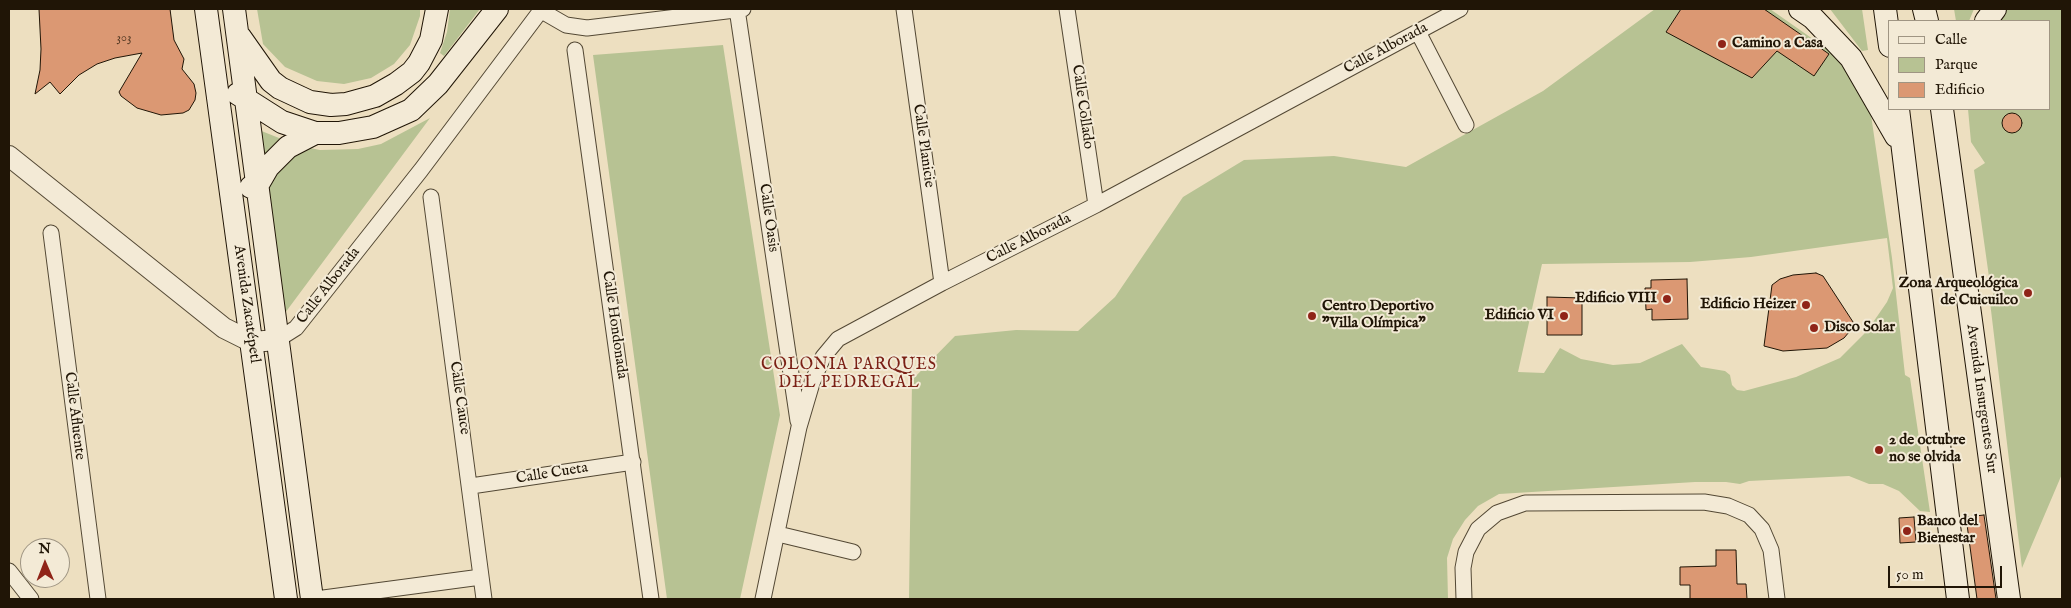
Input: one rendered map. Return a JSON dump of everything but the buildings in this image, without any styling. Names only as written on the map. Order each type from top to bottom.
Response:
[{"type":"main road","name":"Avenida Zacatépetl","points":[[206,9],[286,599]]},
{"type":"main road","name":"Avenida Zacatépetl","points":[[234,9],[277,340],[314,599]]},
{"type":"main road","points":[[237,33],[259,65],[280,88],[310,102],[331,105],[346,104],[375,96],[412,72],[431,40],[437,9]]},
{"type":"main road","points":[[215,73],[246,101],[282,122],[315,133],[339,133],[373,127],[410,110],[438,84],[497,9]]},
{"type":"main road","points":[[1800,9],[1814,18],[1851,58],[1875,96],[1904,149]]},
{"type":"main road","points":[[1885,9],[1888,31]]},
{"type":"main road","points":[[1987,20],[1995,9]]},
{"type":"main road","points":[[1898,110],[1958,599]]},
{"type":"main road","name":"Avenida Insurgentes Sur","points":[[1942,110],[2009,599]]},
{"type":"main road","points":[[1949,156],[1954,110]]},
{"type":"main road","points":[[231,190],[257,186],[268,167],[288,147],[315,133]]},
{"type":"street","name":"Calle Oasis","points":[[738,9],[799,427]]},
{"type":"street","name":"Calle Alborada","points":[[252,342],[277,340],[296,328],[421,170],[541,10],[566,25],[587,28],[742,9]]},
{"type":"street","name":"Calle Planicie","points":[[904,9],[942,283]]},
{"type":"street","name":"Calle Collado","points":[[1067,9],[1096,204]]},
{"type":"street","name":"Calle Alborada","points":[[764,599],[799,427],[812,383],[823,357],[838,339],[1096,204],[1460,9]]},
{"type":"street","points":[[1418,32],[1466,125]]},
{"type":"street","name":"Calle Hondonada","points":[[575,50],[652,599]]},
{"type":"street","points":[[9,156],[224,328],[252,342]]},
{"type":"street","name":"Calle Cauce","points":[[431,197],[471,486],[484,599]]},
{"type":"street","name":"Calle Afluente","points":[[51,233],[98,599]]},
{"type":"street","name":"Calle Cueta","points":[[471,486],[632,462]]},
{"type":"street","points":[[1464,599],[1462,568],[1466,552],[1478,529],[1497,513],[1525,503],[1704,502],[1728,506],[1748,516],[1762,529],[1771,550],[1777,599]]},
{"type":"street","points":[[778,534],[853,552]]},
{"type":"street","points":[[9,570],[31,599]]},
{"type":"street","points":[[314,599],[481,577]]},
{"type":"green space","points":[[257,9],[420,9],[420,16],[410,45],[394,64],[371,78],[344,84],[317,81],[285,67],[263,44]]},
{"type":"green space","points":[[450,9],[480,9],[444,56],[440,53],[447,32]]},
{"type":"green space","name":"Centro Deportivo \"Villa Olímpica\"","points":[[1655,9],[1770,9],[1840,58],[1871,115],[1892,258],[1905,375],[1910,378],[1930,512],[1920,511],[1899,491],[1883,484],[1869,484],[1849,476],[1749,481],[1740,484],[1695,482],[1499,494],[1478,506],[1465,520],[1453,539],[1447,558],[1448,599],[909,599],[912,380],[955,336],[1016,330],[1078,331],[1115,297],[1183,197],[1244,160],[1334,156],[1406,167],[1543,91]],"holes":[[[1887,238],[1893,288],[1887,302],[1867,331],[1840,358],[1796,377],[1744,391],[1737,390],[1732,385],[1730,375],[1725,371],[1701,367],[1682,344],[1640,363],[1613,365],[1581,359],[1560,348],[1544,373],[1518,372],[1542,264],[1690,262],[1751,257]]]},
{"type":"green space","points":[[1830,9],[1862,9],[1868,50],[1862,51]]},
{"type":"green space","points":[[1954,9],[1974,9],[1969,20],[1956,20]]},
{"type":"green space","name":"Zona Arqueológica de Cuicuilco","points":[[2003,9],[2062,9],[2062,474],[2022,568],[1990,302],[1997,285],[1989,277],[1974,170],[1985,163],[1971,142],[1968,110],[2051,110],[2051,20],[1996,20]]},
{"type":"green space","points":[[723,45],[780,415],[740,599],[667,599],[593,55]]},
{"type":"green space","points":[[430,118],[285,313],[267,185],[291,157],[305,147],[320,150],[358,149],[381,144]]},
{"type":"green space","points":[[259,130],[284,140],[264,160]]},
{"type":"place","name":"Camino a Casa","points":[[1722,44]]},
{"type":"place","name":"Zona Arqueológica de Cuicuilco","points":[[2028,293]]},
{"type":"place","name":"Edificio VIII","points":[[1667,299]]},
{"type":"place","name":"Edificio Heizer","points":[[1806,305]]},
{"type":"place","name":"Centro Deportivo \"Villa Olímpica\"","points":[[1312,316]]},
{"type":"place","name":"Edificio VI","points":[[1564,316]]},
{"type":"place","name":"Disco Solar","points":[[1814,328]]},
{"type":"place","name":"2 de octubre no se olvida","points":[[1879,450]]},
{"type":"place","name":"Banco del Bienestar","points":[[1907,531]]},
{"type":"district","name":"COLONIA PARQUES DEL PEDREGAL","points":[[849,375]]}]
